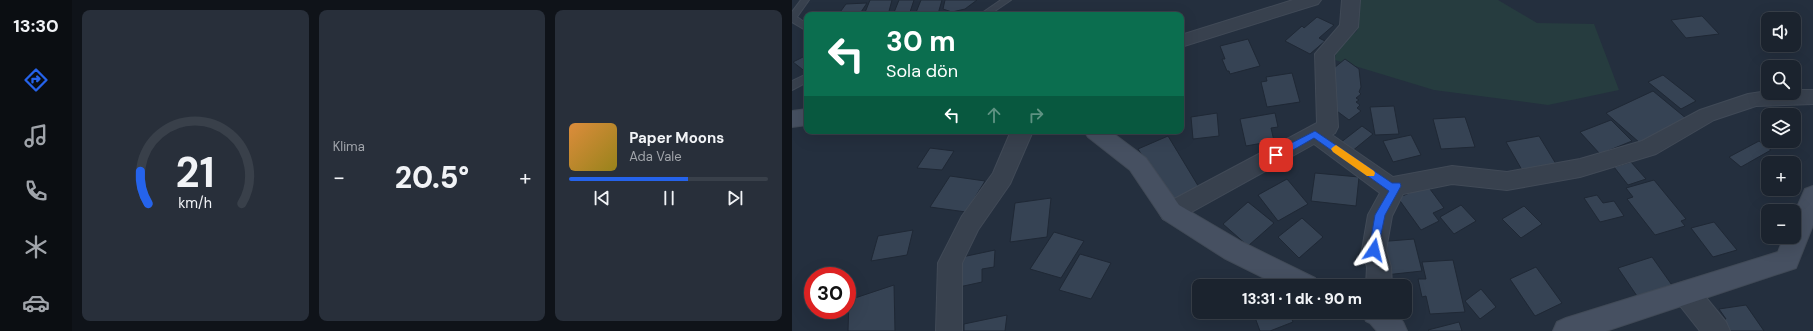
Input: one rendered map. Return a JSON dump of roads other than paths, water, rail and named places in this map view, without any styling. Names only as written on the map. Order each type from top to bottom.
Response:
[{"type":"street","points":[[1184,40],[1312,0]]},
{"type":"street","points":[[1171,212],[1328,127],[1324,54],[1349,27],[1351,0]]},
{"type":"street","points":[[1315,134],[1390,187],[1452,175],[1507,181],[1580,168],[1648,148],[1707,116],[1755,99],[1813,97]]},
{"type":"street","points":[[792,118],[804,117]]},
{"type":"street","points":[[949,331],[950,264],[970,223],[1002,178],[1021,134]]},
{"type":"street","points":[[1099,134],[1138,164],[1171,212],[1233,250],[1292,279]]},
{"type":"street","points":[[1379,279],[1378,267],[1374,250],[1380,215],[1396,186]]},
{"type":"street","points":[[1566,331],[1787,260],[1813,196]]},
{"type":"street","points":[[1686,293],[1717,331]]},
{"type":"lane","points":[[804,26],[792,18],[805,0]]},
{"type":"lane","points":[[988,12],[1006,0]]},
{"type":"lane","points":[[792,86],[804,79]]}]
